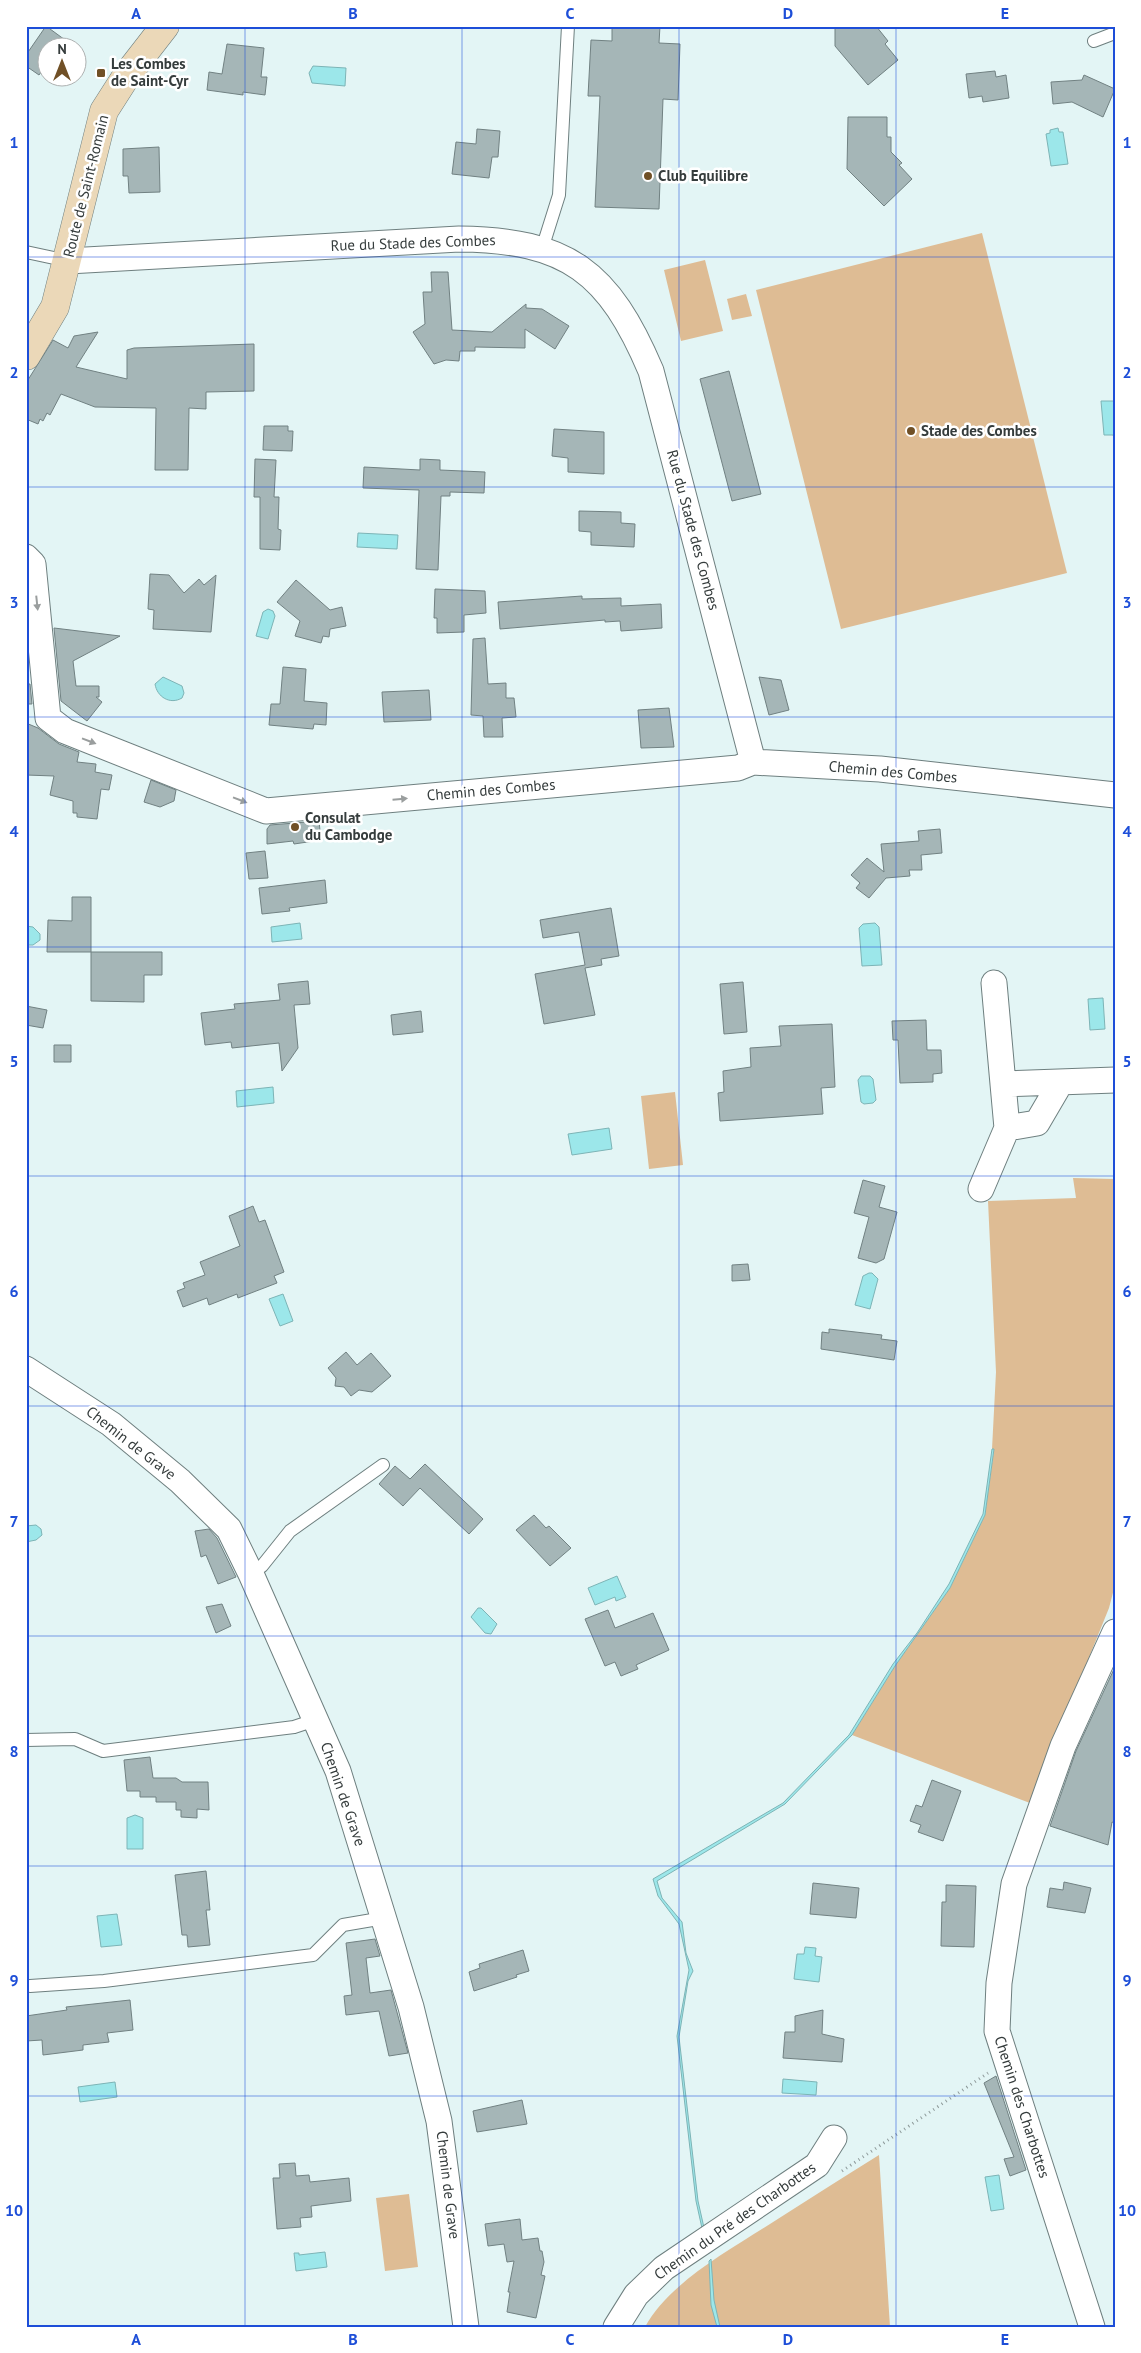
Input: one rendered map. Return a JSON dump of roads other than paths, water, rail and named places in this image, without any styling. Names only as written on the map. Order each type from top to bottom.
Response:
[{"type":"main road","name":"Route de Saint-Romain","points":[[26,356],[56,307],[104,111],[127,74],[165,26]]},
{"type":"street","name":"Rue du Stade des Combes","points":[[68,261],[459,239],[500,239],[542,248],[579,266],[608,291],[637,338],[651,371],[753,762]]},
{"type":"street","name":"Chemin des Combes","points":[[26,557],[32,564],[48,718],[65,732],[266,810],[738,768],[753,762],[880,769],[1115,795]]},
{"type":"street","points":[[981,1189],[1007,1128],[994,983]]},
{"type":"street","points":[[1003,1084],[1115,1080]]},
{"type":"street","points":[[1007,1128],[1037,1123],[1061,1082]]},
{"type":"street","name":"Chemin de Grave","points":[[26,1369],[111,1424],[180,1481],[229,1529],[251,1574],[338,1771],[411,2007],[439,2121],[466,2327]]},
{"type":"street","name":"Chemin des Charbottes","points":[[1092,2327],[997,2031],[998,1983],[1014,1884],[1063,1746],[1115,1632]]},
{"type":"street","name":"Chemin du Pré des Charbottes","points":[[616,2327],[636,2295],[664,2268],[817,2165],[834,2138]]},
{"type":"lane","points":[[542,248],[559,195],[568,26]]},
{"type":"lane","points":[[1094,41],[1115,32]]},
{"type":"lane","points":[[26,252],[68,261]]},
{"type":"lane","points":[[251,1574],[262,1566],[290,1531],[383,1465]]},
{"type":"lane","points":[[26,1740],[75,1738],[103,1751],[294,1727],[315,1720]]},
{"type":"lane","points":[[30,1986],[104,1981],[313,1955],[343,1925],[384,1918]]},
{"type":"water","points":[[313,66],[346,68],[345,86],[312,83],[309,73]]},
{"type":"water","points":[[1058,128],[1059,132],[1063,132],[1068,164],[1051,166],[1046,134],[1050,133],[1050,130]]},
{"type":"water","points":[[1101,401],[1114,401],[1115,439],[1113,435],[1104,435]]},
{"type":"water","points":[[358,533],[398,535],[397,549],[357,547]]},
{"type":"water","points":[[268,609],[273,611],[275,616],[268,639],[256,636],[263,612]]},
{"type":"water","points":[[163,677],[182,686],[184,693],[182,698],[173,701],[165,699],[158,693],[155,684]]},
{"type":"water","points":[[300,923],[302,939],[272,942],[271,927]]},
{"type":"water","points":[[875,923],[879,927],[882,965],[862,966],[859,928],[863,924]]},
{"type":"water","points":[[26,926],[33,927],[40,934],[40,940],[33,945],[26,945]]},
{"type":"water","points":[[1103,998],[1105,1029],[1090,1030],[1088,999]]},
{"type":"water","points":[[861,1076],[870,1076],[873,1079],[876,1100],[873,1103],[864,1104],[861,1102],[858,1080]]},
{"type":"water","points":[[273,1087],[274,1103],[237,1107],[236,1091]]},
{"type":"water","points":[[609,1128],[612,1149],[572,1155],[568,1134]]},
{"type":"water","points":[[872,1273],[878,1279],[870,1309],[855,1305],[863,1276]]},
{"type":"water","points":[[283,1294],[293,1321],[280,1326],[269,1299]]},
{"type":"water","points":[[992,1449],[994,1449],[985,1515],[950,1588],[895,1666],[852,1735],[785,1804],[657,1881],[662,1898],[682,1922],[686,1953],[693,1971],[688,1981],[679,2037],[698,2201],[709,2250],[707,2251],[696,2201],[677,2036],[689,1970],[679,1924],[658,1896],[653,1879],[783,1803],[849,1735],[893,1664],[917,1633],[949,1584],[983,1514]]},
{"type":"water","points":[[36,1525],[41,1529],[42,1535],[36,1540],[26,1542],[26,1526]]},
{"type":"water","points":[[617,1576],[626,1597],[616,1601],[615,1597],[595,1605],[588,1588]]},
{"type":"water","points":[[478,1608],[481,1608],[497,1624],[491,1634],[485,1633],[471,1617]]},
{"type":"water","points":[[135,1815],[143,1818],[143,1849],[127,1849],[127,1818]]},
{"type":"water","points":[[117,1914],[122,1945],[101,1947],[97,1916]]},
{"type":"water","points":[[805,1947],[816,1948],[815,1956],[822,1957],[819,1982],[794,1979],[797,1954],[804,1954]]},
{"type":"water","points":[[783,2079],[817,2082],[816,2095],[782,2093]]},
{"type":"water","points":[[115,2082],[117,2097],[80,2102],[78,2087]]},
{"type":"water","points":[[999,2175],[1004,2209],[991,2211],[985,2177]]},
{"type":"water","points":[[325,2252],[327,2267],[296,2271],[294,2253],[299,2253],[299,2255]]},
{"type":"water","points":[[711,2259],[714,2300],[720,2327],[717,2327],[711,2305],[709,2261]]},
{"type":"place","name":"Les Combes de Saint-Cyr","points":[[101,73]]},
{"type":"place","name":"Club Equilibre","points":[[648,176]]},
{"type":"place","name":"Stade des Combes","points":[[911,431]]},
{"type":"place","name":"Consulat du Cambodge","points":[[295,827]]}]
